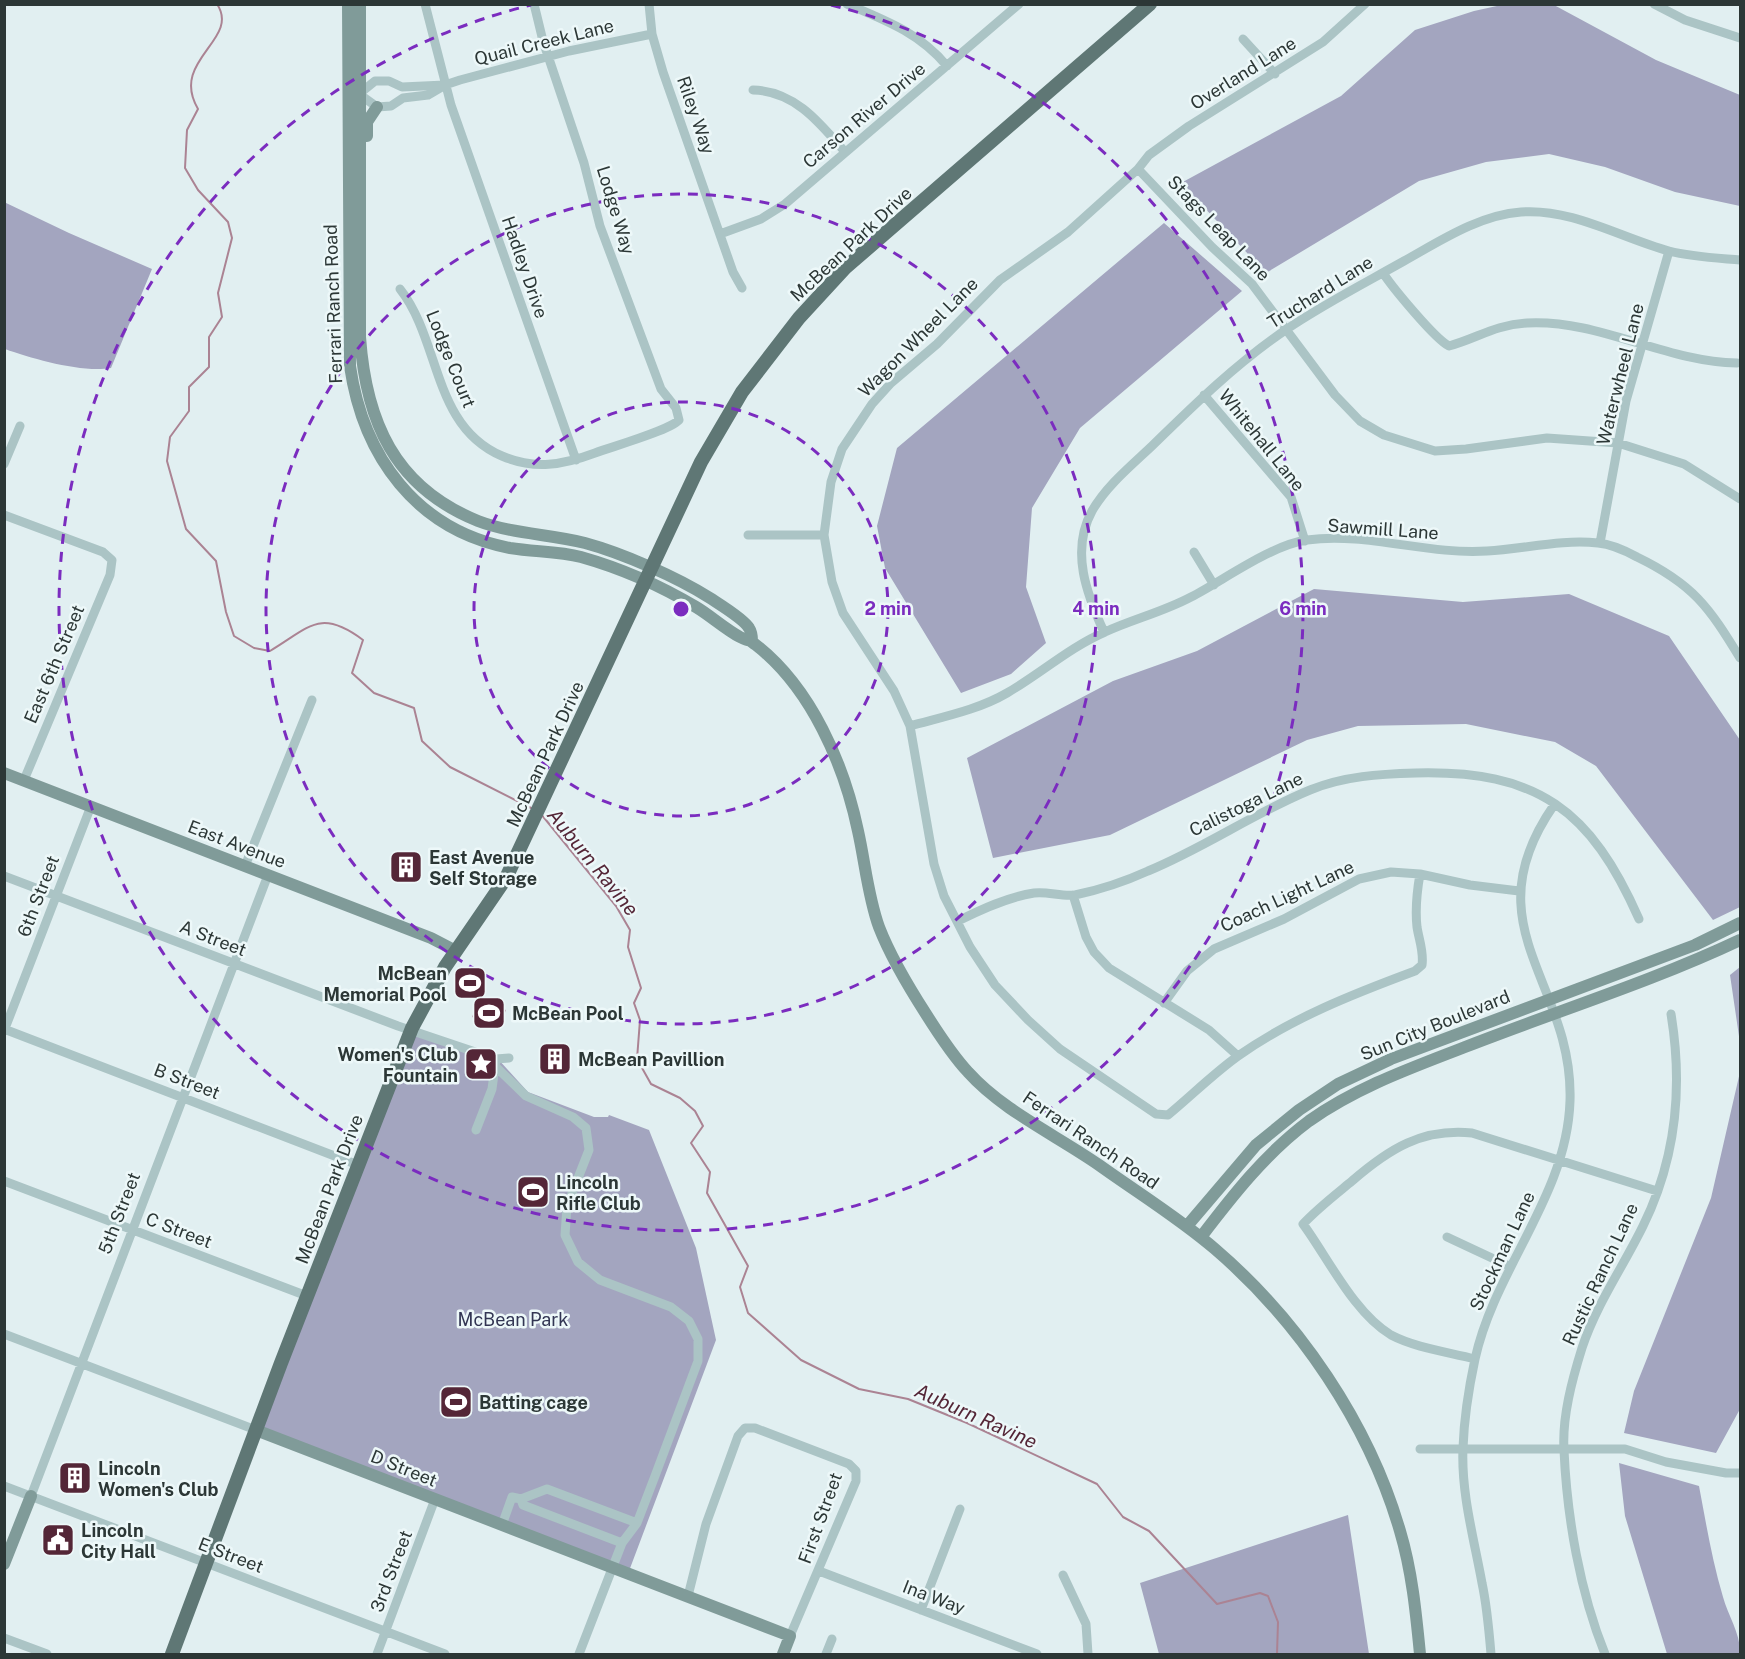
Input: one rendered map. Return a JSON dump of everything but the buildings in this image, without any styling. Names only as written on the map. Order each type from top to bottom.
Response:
[{"type":"main road","name":"Ferrari Ranch Road","points":[[348,4],[360,226],[360,337],[367,390],[376,423],[388,446],[405,469],[425,488],[454,509],[478,521],[586,544],[649,576],[740,637],[752,641],[791,682],[813,712],[853,810],[878,924],[900,972],[968,1072],[1012,1109],[1062,1138],[1201,1237],[1240,1273],[1291,1328],[1321,1370],[1367,1447],[1400,1531],[1416,1616],[1419,1654]]},
{"type":"main road","name":"Ferrari Ranch Road","points":[[360,4],[353,95],[350,366],[354,393],[364,427],[376,452],[392,477],[415,501],[447,524],[472,537],[510,548],[582,557],[649,576]]},
{"type":"main road","name":"McBean Park Drive","points":[[172,1654],[411,1029],[456,951],[506,878],[713,440],[742,392],[799,318],[864,251],[1150,4]]},
{"type":"main road","points":[[360,226],[366,175],[367,122],[377,107]]},
{"type":"main road","name":"East Avenue","points":[[4,773],[431,938],[456,951]]},
{"type":"main road","name":"Sun City Boulevard","points":[[1201,1237],[1268,1158],[1309,1122],[1346,1098],[1397,1073],[1695,945],[1740,923]]},
{"type":"main road","name":"Sun City Boulevard","points":[[1187,1226],[1256,1145],[1318,1096],[1391,1059],[1551,1006],[1661,974],[1740,940]]},
{"type":"main road","name":"D Street","points":[[256,1430],[790,1636]]},
{"type":"main road","name":"5th Street","points":[[4,1564],[30,1496]]},
{"type":"main road","name":"First Street","points":[[783,1654],[790,1636]]},
{"type":"street","name":"Hadley Drive","points":[[425,4],[445,84],[576,460]]},
{"type":"street","name":"Lodge Way","points":[[534,4],[548,56],[584,163],[600,225],[661,389],[676,408],[679,420]]},
{"type":"street","name":"Riley Way","points":[[649,4],[652,34],[663,72],[720,234],[742,288]]},
{"type":"street","points":[[847,4],[896,24],[915,35],[947,66]]},
{"type":"street","name":"Carson River Drive","points":[[720,234],[760,219],[785,204],[1019,4]]},
{"type":"street","points":[[1654,4],[1685,20],[1740,38]]},
{"type":"street","name":"Overland Lane","points":[[1138,169],[1149,155],[1189,126],[1323,42],[1359,6]]},
{"type":"street","name":"Quail Creek Lane","points":[[445,84],[548,56],[652,34]]},
{"type":"street","points":[[1243,39],[1275,74]]},
{"type":"street","points":[[353,95],[375,81],[389,81],[402,87],[445,84]]},
{"type":"street","points":[[353,95],[377,107],[391,106],[403,99],[428,95],[445,84]]},
{"type":"street","points":[[402,87],[403,99]]},
{"type":"street","points":[[753,90],[775,93],[803,107],[817,118],[845,153]]},
{"type":"street","name":"Stags Leap Lane","points":[[1138,169],[1212,247],[1252,284],[1335,395],[1360,421],[1384,435],[1435,451],[1547,438],[1577,438],[1618,443],[1684,464],[1740,499]]},
{"type":"street","name":"Wagon Wheel Lane","points":[[1138,169],[1068,232],[1000,280],[937,344],[891,383],[872,404],[842,449],[831,482],[824,535],[832,582],[843,613],[888,682],[910,726],[934,864],[944,896],[970,947],[995,985],[1028,1020],[1060,1049],[1156,1114],[1168,1115],[1238,1056],[1299,1019],[1349,996],[1414,971],[1422,965],[1416,900],[1420,874]]},
{"type":"street","name":"Truchard Lane","points":[[1104,632],[1092,607],[1082,574],[1081,544],[1092,512],[1111,486],[1204,395],[1286,330],[1383,273],[1454,233],[1494,217],[1521,212],[1557,214],[1669,251],[1740,260]]},
{"type":"street","name":"Waterwheel Lane","points":[[1600,543],[1626,401],[1669,251]]},
{"type":"street","points":[[1383,273],[1397,294],[1419,314],[1442,343],[1449,346],[1494,328],[1550,322],[1571,325],[1690,359],[1737,363]]},
{"type":"street","name":"Lodge Court","points":[[400,289],[418,319],[450,407],[467,433],[491,451],[514,461],[543,466],[576,460],[657,430],[671,428],[679,420]]},
{"type":"street","name":"Whitehall Lane","points":[[1204,395],[1291,497],[1305,540]]},
{"type":"street","points":[[4,464],[20,426]]},
{"type":"street","name":"East 6th Street","points":[[4,515],[103,552],[112,560],[110,575],[24,780]]},
{"type":"street","points":[[748,535],[824,535]]},
{"type":"street","name":"Sawmill Lane","points":[[910,726],[973,708],[1005,694],[1104,632],[1145,618],[1214,585],[1261,558],[1305,540],[1376,541],[1428,550],[1486,551],[1543,544],[1600,543],[1663,569],[1697,595],[1740,658]]},
{"type":"street","points":[[1194,552],[1214,585]]},
{"type":"street","points":[[245,866],[312,700]]},
{"type":"street","name":"Calistoga Lane","points":[[958,921],[991,905],[1035,893],[1073,895],[1150,871],[1282,802],[1312,789],[1353,777],[1428,773],[1475,774],[1519,785],[1554,805],[1586,829],[1603,849],[1639,919]]},
{"type":"street","name":"Stockman Lane","points":[[1491,1654],[1487,1611],[1467,1503],[1462,1449],[1475,1359],[1509,1266],[1562,1160],[1569,1110],[1569,1076],[1551,1006],[1527,942],[1520,912],[1519,891],[1530,847],[1554,805]]},
{"type":"street","name":"6th Street","points":[[5,1030],[90,806]]},
{"type":"street","name":"Coach Light Lane","points":[[1164,1003],[1187,971],[1214,949],[1284,919],[1359,879],[1391,872],[1420,874],[1470,885],[1519,891]]},
{"type":"street","name":"5th Street","points":[[30,1496],[268,875]]},
{"type":"street","name":"A Street","points":[[4,876],[411,1029],[495,1063]]},
{"type":"street","points":[[1073,895],[1080,922],[1094,952],[1109,968],[1209,1030],[1238,1056]]},
{"type":"street","name":"Rustic Ranch Lane","points":[[1605,1654],[1590,1611],[1574,1539],[1564,1449],[1571,1389],[1582,1347],[1593,1320],[1644,1224],[1656,1191],[1673,1129],[1678,1057],[1671,1014]]},
{"type":"street","name":"B Street","points":[[5,1030],[358,1165]]},
{"type":"street","points":[[495,1063],[508,1058]]},
{"type":"street","points":[[476,1130],[492,1089],[495,1063]]},
{"type":"street","points":[[495,1063],[525,1096],[573,1117],[586,1128],[589,1150],[567,1206],[566,1235],[578,1262],[600,1280],[671,1307],[689,1321],[698,1339],[698,1361],[637,1523],[622,1543],[579,1654]]},
{"type":"street","points":[[1475,1359],[1408,1342],[1376,1324],[1363,1311],[1303,1224],[1382,1155],[1413,1138],[1433,1133],[1472,1133],[1656,1191]]},
{"type":"street","name":"C Street","points":[[4,1181],[307,1296]]},
{"type":"street","points":[[1447,1237],[1509,1266]]},
{"type":"street","name":"D Street","points":[[4,1334],[256,1430]]},
{"type":"street","name":"First Street","points":[[688,1596],[706,1524],[738,1436],[745,1428],[755,1428],[849,1464],[856,1471],[856,1481],[790,1636]]},
{"type":"street","points":[[1420,1449],[1624,1449],[1666,1462],[1726,1473],[1740,1473]]},
{"type":"street","name":"E Street","points":[[4,1486],[445,1654]]},
{"type":"street","points":[[502,1525],[512,1497],[521,1499],[547,1489],[637,1523]]},
{"type":"street","name":"3rd Street","points":[[377,1654],[435,1499]]},
{"type":"street","points":[[521,1499],[523,1505],[622,1543]]},
{"type":"street","points":[[921,1610],[960,1509]]},
{"type":"street","name":"Ina Way","points":[[819,1571],[1037,1654]]},
{"type":"street","points":[[1063,1575],[1086,1624],[1088,1654]]},
{"type":"street","points":[[4,1638],[47,1654]]},
{"type":"street","points":[[826,1654],[832,1639]]},
{"type":"green space","points":[[1506,4],[1554,5],[1656,60],[1740,95],[1740,206],[1675,192],[1605,167],[1549,154],[1486,162],[1419,181],[1266,273],[1181,183],[1341,96],[1415,30],[1474,11]]},
{"type":"green space","points":[[4,202],[152,269],[111,368],[72,367],[5,349]]},
{"type":"green space","points":[[1164,223],[1242,291],[1080,428],[1032,508],[1026,587],[1046,643],[1011,674],[961,693],[885,568],[877,526],[897,448]]},
{"type":"green space","points":[[1314,589],[1463,602],[1569,594],[1669,636],[1740,740],[1740,907],[1713,920],[1596,766],[1555,742],[1466,724],[1358,726],[1307,740],[1110,835],[993,858],[967,758],[1113,681],[1197,651]]},
{"type":"green space","points":[[1740,967],[1740,1043],[1730,975]]},
{"type":"green space","name":"McBean Park","points":[[416,1030],[498,1059],[528,1092],[594,1117],[608,1117],[609,1115],[649,1130],[696,1248],[716,1340],[629,1571],[262,1429]]},
{"type":"green space","points":[[1740,1072],[1740,1409],[1716,1453],[1624,1433],[1634,1391],[1711,1198]]},
{"type":"green space","points":[[1619,1463],[1699,1486],[1716,1569],[1725,1604],[1738,1639],[1740,1654],[1667,1654],[1625,1516]]},
{"type":"green space","points":[[1348,1515],[1369,1654],[1159,1654],[1140,1583]]},
{"type":"shaded area","name":"McBean Pool","points":[[479,999],[506,1010],[499,1028],[472,1017]]},
{"type":"waterway","name":"Auburn Ravine","points":[[217,4],[222,17],[220,29],[192,77],[191,92],[198,109],[187,130],[185,168],[198,190],[228,222],[232,238],[218,293],[222,317],[209,337],[209,367],[189,387],[189,411],[170,437],[167,461],[186,529],[216,561],[226,612],[234,636],[254,648],[270,651],[315,624],[325,623],[348,630],[363,640],[352,673],[374,693],[414,708],[422,741],[450,767],[533,809]]},
{"type":"waterway","name":"Auburn Ravine","points":[[541,814],[616,906],[630,930],[628,947],[641,988],[634,1003],[640,1020],[637,1059],[651,1084],[680,1098],[695,1111],[703,1126],[691,1143],[710,1172],[707,1193],[748,1266],[740,1287],[748,1313],[801,1360],[859,1389],[908,1399],[967,1423],[1097,1484],[1123,1517],[1149,1531],[1217,1604],[1260,1593],[1268,1596],[1278,1622],[1277,1654]]},
{"type":"place","name":"East Avenue Self Storage","points":[[406,867]]},
{"type":"place","name":"McBean Memorial Pool","points":[[470,983]]},
{"type":"place","name":"McBean Pool","points":[[489,1013]]},
{"type":"place","name":"McBean Pavillion","points":[[555,1059]]},
{"type":"place","name":"Women's Club Fountain","points":[[481,1064]]},
{"type":"place","name":"Lincoln Rifle Club","points":[[533,1192]]},
{"type":"place","name":"Batting cage","points":[[456,1402]]},
{"type":"place","name":"Lincoln Women's Club","points":[[75,1478]]},
{"type":"place","name":"Lincoln City Hall","points":[[58,1540]]}]
